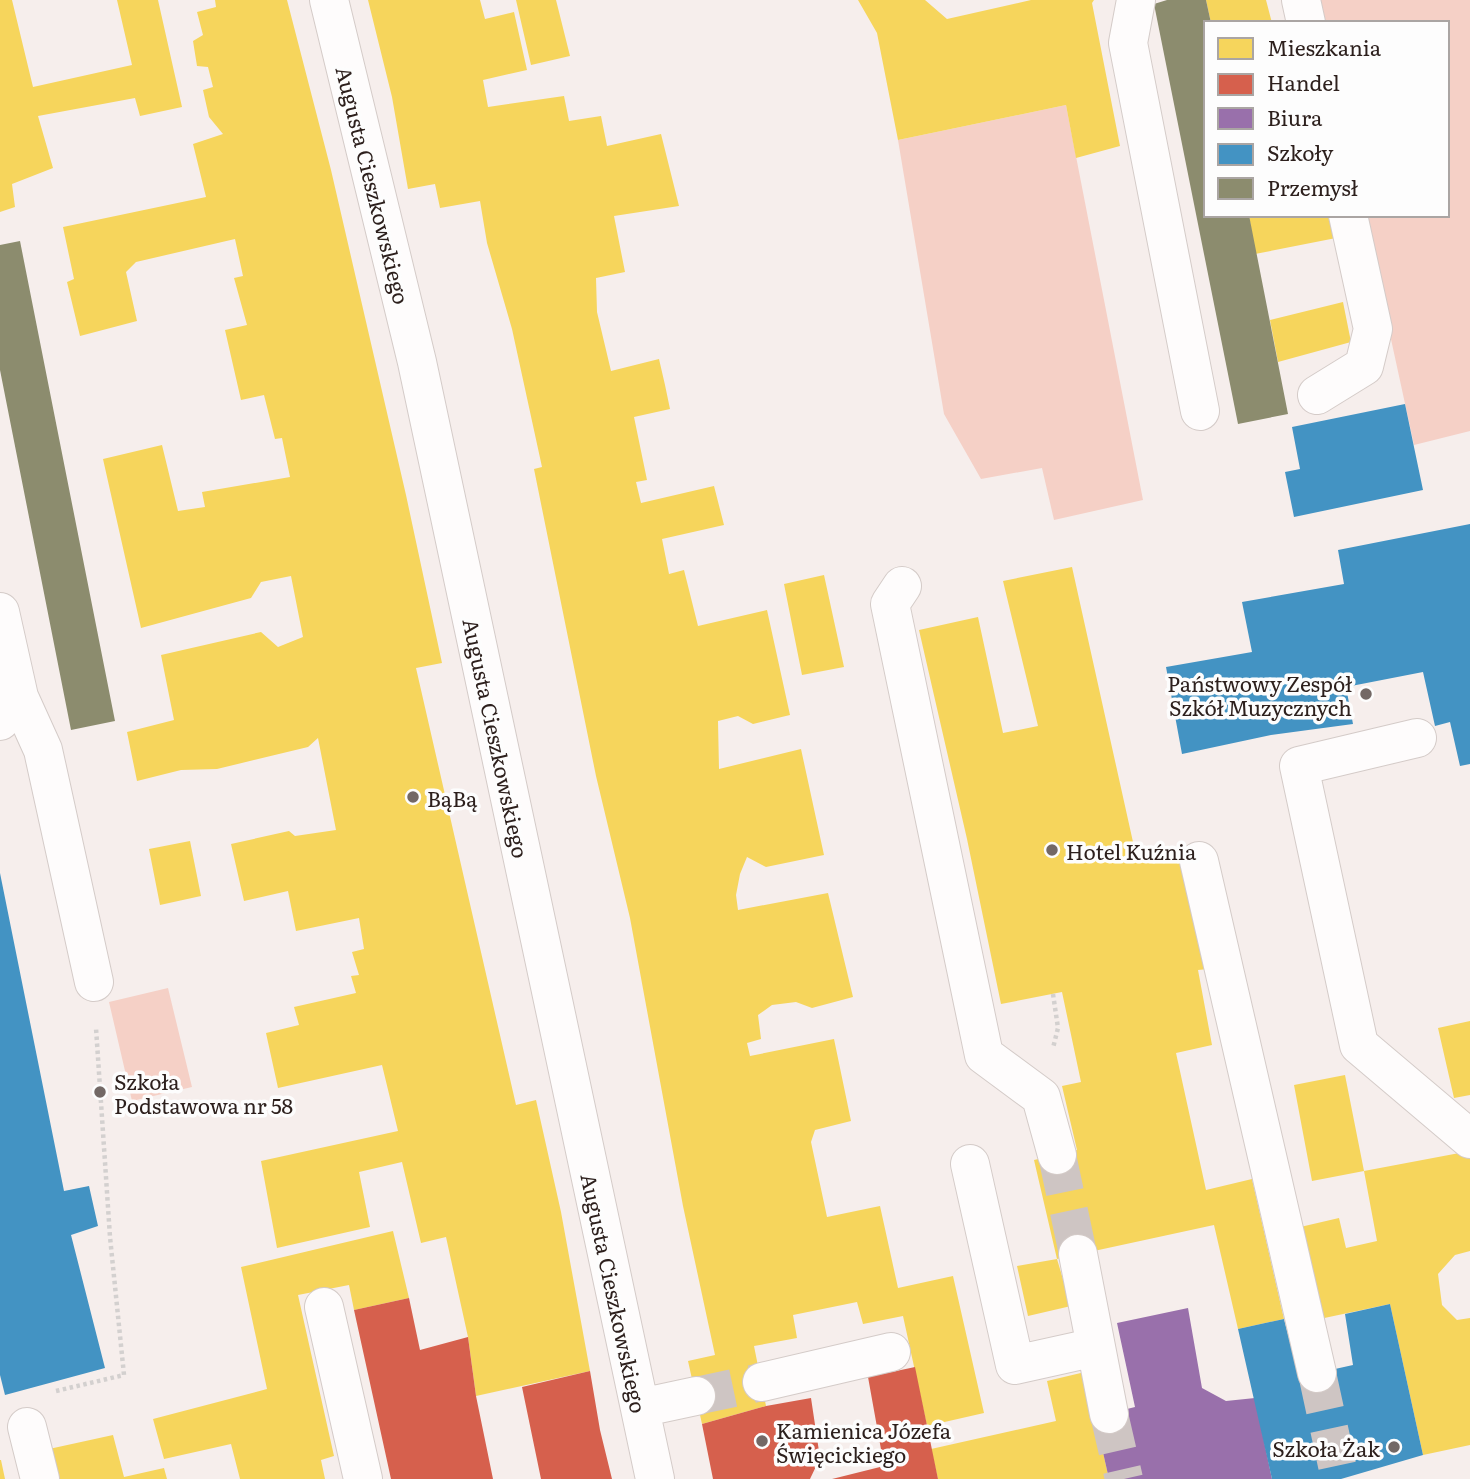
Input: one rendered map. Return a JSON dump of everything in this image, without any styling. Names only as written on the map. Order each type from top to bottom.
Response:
[{"type":"street","name":"Augusta Cieszkowskiego","points":[[329,0],[416,362],[655,1479]]},
{"type":"street","points":[[1136,0],[1128,43],[1200,411]]},
{"type":"street","points":[[1301,0],[1306,21]]},
{"type":"street","points":[[1317,395],[1364,366],[1373,329],[1348,217]]},
{"type":"street","points":[[902,586],[890,604],[984,1055],[1041,1097],[1057,1155]]},
{"type":"street","points":[[0,612],[10,709],[43,751],[93,982]]},
{"type":"street","points":[[1417,738],[1299,765],[1359,1045],[1470,1139]]},
{"type":"street","points":[[1199,861],[1317,1373]]},
{"type":"street","points":[[970,1164],[1015,1365],[1096,1346]]},
{"type":"street","points":[[1077,1254],[1109,1414]]},
{"type":"street","points":[[324,1307],[363,1479]]},
{"type":"street","points":[[762,1382],[891,1352]]},
{"type":"street","points":[[640,1408],[696,1396]]},
{"type":"street","points":[[27,1427],[40,1479]]},
{"type":"path","points":[[50,1392],[124,1375],[110,1237],[93,982]]},
{"type":"shaded area","points":[[1316,0],[1470,0],[1470,431],[1414,445],[1364,217],[1449,217],[1449,21],[1321,21]]},
{"type":"shaded area","points":[[1066,105],[1143,500],[1054,520],[1042,468],[981,479],[944,414],[898,140]]},
{"type":"shaded area","points":[[168,988],[192,1087],[132,1101],[109,1002]]},
{"type":"building: Mieszkania","points":[[0,0],[12,0],[33,87],[132,65],[117,0],[158,0],[182,107],[140,116],[135,98],[38,116],[53,168],[12,184],[15,207],[0,212]]},
{"type":"building: Mieszkania","points":[[215,0],[287,0],[331,170],[442,663],[416,668],[516,1105],[536,1100],[561,1212],[590,1371],[476,1396],[468,1337],[446,1237],[421,1243],[402,1162],[359,1172],[370,1227],[277,1248],[261,1161],[398,1131],[382,1065],[278,1088],[266,1033],[299,1025],[294,1007],[356,993],[351,976],[359,975],[352,952],[364,949],[359,918],[296,931],[288,891],[244,901],[231,844],[289,831],[295,836],[336,830],[318,738],[308,747],[217,769],[181,770],[137,781],[127,732],[174,720],[161,655],[261,632],[278,647],[303,637],[291,576],[261,582],[251,598],[141,628],[103,459],[162,445],[178,511],[205,507],[202,492],[290,477],[282,438],[275,439],[264,395],[241,400],[225,330],[247,325],[234,278],[243,276],[235,239],[136,262],[126,272],[137,321],[80,336],[67,282],[74,279],[63,227],[206,197],[193,144],[223,134],[209,117],[203,90],[213,87],[208,67],[197,66],[193,41],[203,35],[197,12],[216,7]]},
{"type":"building: Mieszkania","points":[[368,0],[480,0],[485,19],[514,12],[527,70],[483,80],[488,107],[564,96],[569,121],[601,116],[607,146],[661,134],[679,206],[614,216],[625,272],[596,278],[597,312],[611,371],[659,359],[665,385],[670,409],[634,417],[647,480],[636,482],[641,503],[714,486],[724,525],[662,539],[669,574],[684,570],[698,626],[767,610],[790,715],[753,724],[738,716],[718,721],[719,769],[801,749],[824,855],[766,867],[747,857],[736,895],[738,910],[828,893],[853,997],[812,1008],[796,1002],[772,1005],[758,1015],[761,1039],[747,1043],[750,1056],[834,1039],[851,1121],[815,1130],[811,1142],[827,1217],[880,1206],[898,1288],[953,1276],[984,1413],[927,1426],[903,1316],[863,1324],[857,1302],[793,1315],[797,1338],[754,1346],[766,1406],[702,1424],[688,1361],[715,1355],[683,1206],[630,918],[596,776],[534,469],[542,467],[512,329],[487,243],[480,201],[440,208],[435,184],[408,189],[392,97]]},
{"type":"building: Mieszkania","points":[[516,0],[556,0],[570,56],[531,65]]},
{"type":"building: Mieszkania","points":[[858,0],[925,0],[947,19],[1031,0],[1094,0],[1092,3],[1120,146],[1076,158],[1066,105],[898,140],[877,33]]},
{"type":"building: Mieszkania","points":[[1206,0],[1266,0],[1271,21],[1211,21]]},
{"type":"building: Mieszkania","points":[[1249,217],[1331,217],[1336,238],[1255,254]]},
{"type":"building: Mieszkania","points":[[1343,302],[1351,342],[1278,362],[1270,320]]},
{"type":"building: Mieszkania","name":"Hotel Kuźnia","points":[[1072,567],[1137,860],[1185,851],[1208,969],[1198,970],[1212,1045],[1176,1053],[1206,1190],[1252,1179],[1284,1319],[1238,1329],[1214,1225],[1057,1259],[1034,1160],[1077,1150],[1062,1086],[1081,1082],[1062,992],[1001,1004],[967,839],[919,630],[978,617],[1003,733],[1038,726],[1003,581]]},
{"type":"building: Mieszkania","points":[[824,575],[844,667],[802,675],[784,584]]},
{"type":"building: Mieszkania","points":[[190,841],[201,896],[160,905],[149,849]]},
{"type":"building: Mieszkania","points":[[1470,1021],[1470,1095],[1454,1098],[1438,1028]]},
{"type":"building: Mieszkania","points":[[1345,1075],[1364,1171],[1312,1181],[1294,1085]]},
{"type":"building: Mieszkania","points":[[1470,1151],[1470,1251],[1455,1255],[1438,1274],[1442,1305],[1457,1320],[1470,1318],[1470,1445],[1423,1455],[1390,1304],[1315,1320],[1296,1228],[1339,1218],[1346,1248],[1377,1241],[1364,1171]]},
{"type":"building: Mieszkania","points":[[393,1231],[409,1298],[354,1310],[349,1285],[298,1295],[334,1456],[321,1460],[325,1479],[240,1479],[231,1444],[164,1459],[153,1419],[267,1389],[241,1267]]},
{"type":"building: Mieszkania","points":[[1057,1259],[1071,1306],[1028,1316],[1017,1266]]},
{"type":"building: Mieszkania","points":[[1085,1372],[1109,1479],[938,1479],[931,1449],[1056,1421],[1047,1381]]},
{"type":"building: Mieszkania","points":[[113,1435],[124,1477],[164,1468],[167,1479],[56,1479],[49,1449]]},
{"type":"building: Mieszkania","points":[[1,1460],[5,1479],[0,1479]]},
{"type":"building: Handel","points":[[409,1298],[420,1350],[468,1337],[476,1396],[493,1479],[391,1479],[354,1310]]},
{"type":"building: Handel","name":"Kamienica Józefa Święcickiego","points":[[915,1367],[938,1479],[832,1479],[884,1466],[868,1377]]},
{"type":"building: Handel","points":[[590,1371],[612,1479],[541,1479],[522,1387]]},
{"type":"building: Handel","name":"Kamienica Józefa Święcickiego","points":[[811,1398],[820,1458],[810,1479],[713,1479],[702,1424],[766,1406]]},
{"type":"building: Biura","points":[[1188,1308],[1202,1388],[1226,1401],[1255,1398],[1272,1479],[1109,1479],[1095,1417],[1135,1407],[1117,1323]]},
{"type":"building: Szkoły","points":[[1405,404],[1423,490],[1294,517],[1285,472],[1300,469],[1292,427]]},
{"type":"building: Szkoły","points":[[1470,524],[1470,764],[1460,766],[1450,722],[1435,726],[1423,672],[1346,687],[1353,724],[1271,735],[1182,754],[1166,667],[1252,652],[1242,602],[1344,584],[1338,550]]},
{"type":"building: Szkoły","points":[[0,873],[64,1191],[89,1186],[98,1226],[71,1235],[105,1368],[5,1395],[0,1375]]},
{"type":"building: Szkoły","points":[[1390,1304],[1423,1455],[1341,1479],[1272,1479],[1238,1329],[1284,1319],[1299,1377],[1353,1365],[1345,1314]]},
{"type":"building: Przemysł","points":[[1167,0],[1206,0],[1211,21],[1204,21],[1204,217],[1249,217],[1288,414],[1238,424],[1154,4]]},
{"type":"building: Przemysł","points":[[20,241],[115,721],[71,730],[0,370],[0,245]]},
{"type":"tunnel","points":[[1057,1155],[1078,1254]]},
{"type":"tunnel","points":[[1317,1373],[1340,1479]]},
{"type":"tunnel","points":[[696,1396],[762,1382]]},
{"type":"tunnel","points":[[1109,1414],[1124,1479]]},
{"type":"place","name":"Państwowy Zespół Szkół Muzycznych","points":[[1366,694]]},
{"type":"place","name":"BąBą","points":[[413,797]]},
{"type":"place","name":"Hotel Kuźnia","points":[[1052,850]]},
{"type":"place","name":"Szkoła Podstawowa nr 58","points":[[100,1092]]},
{"type":"place","name":"Kamienica Józefa Święcickiego","points":[[762,1441]]},
{"type":"place","name":"Szkoła Żak","points":[[1394,1447]]}]
